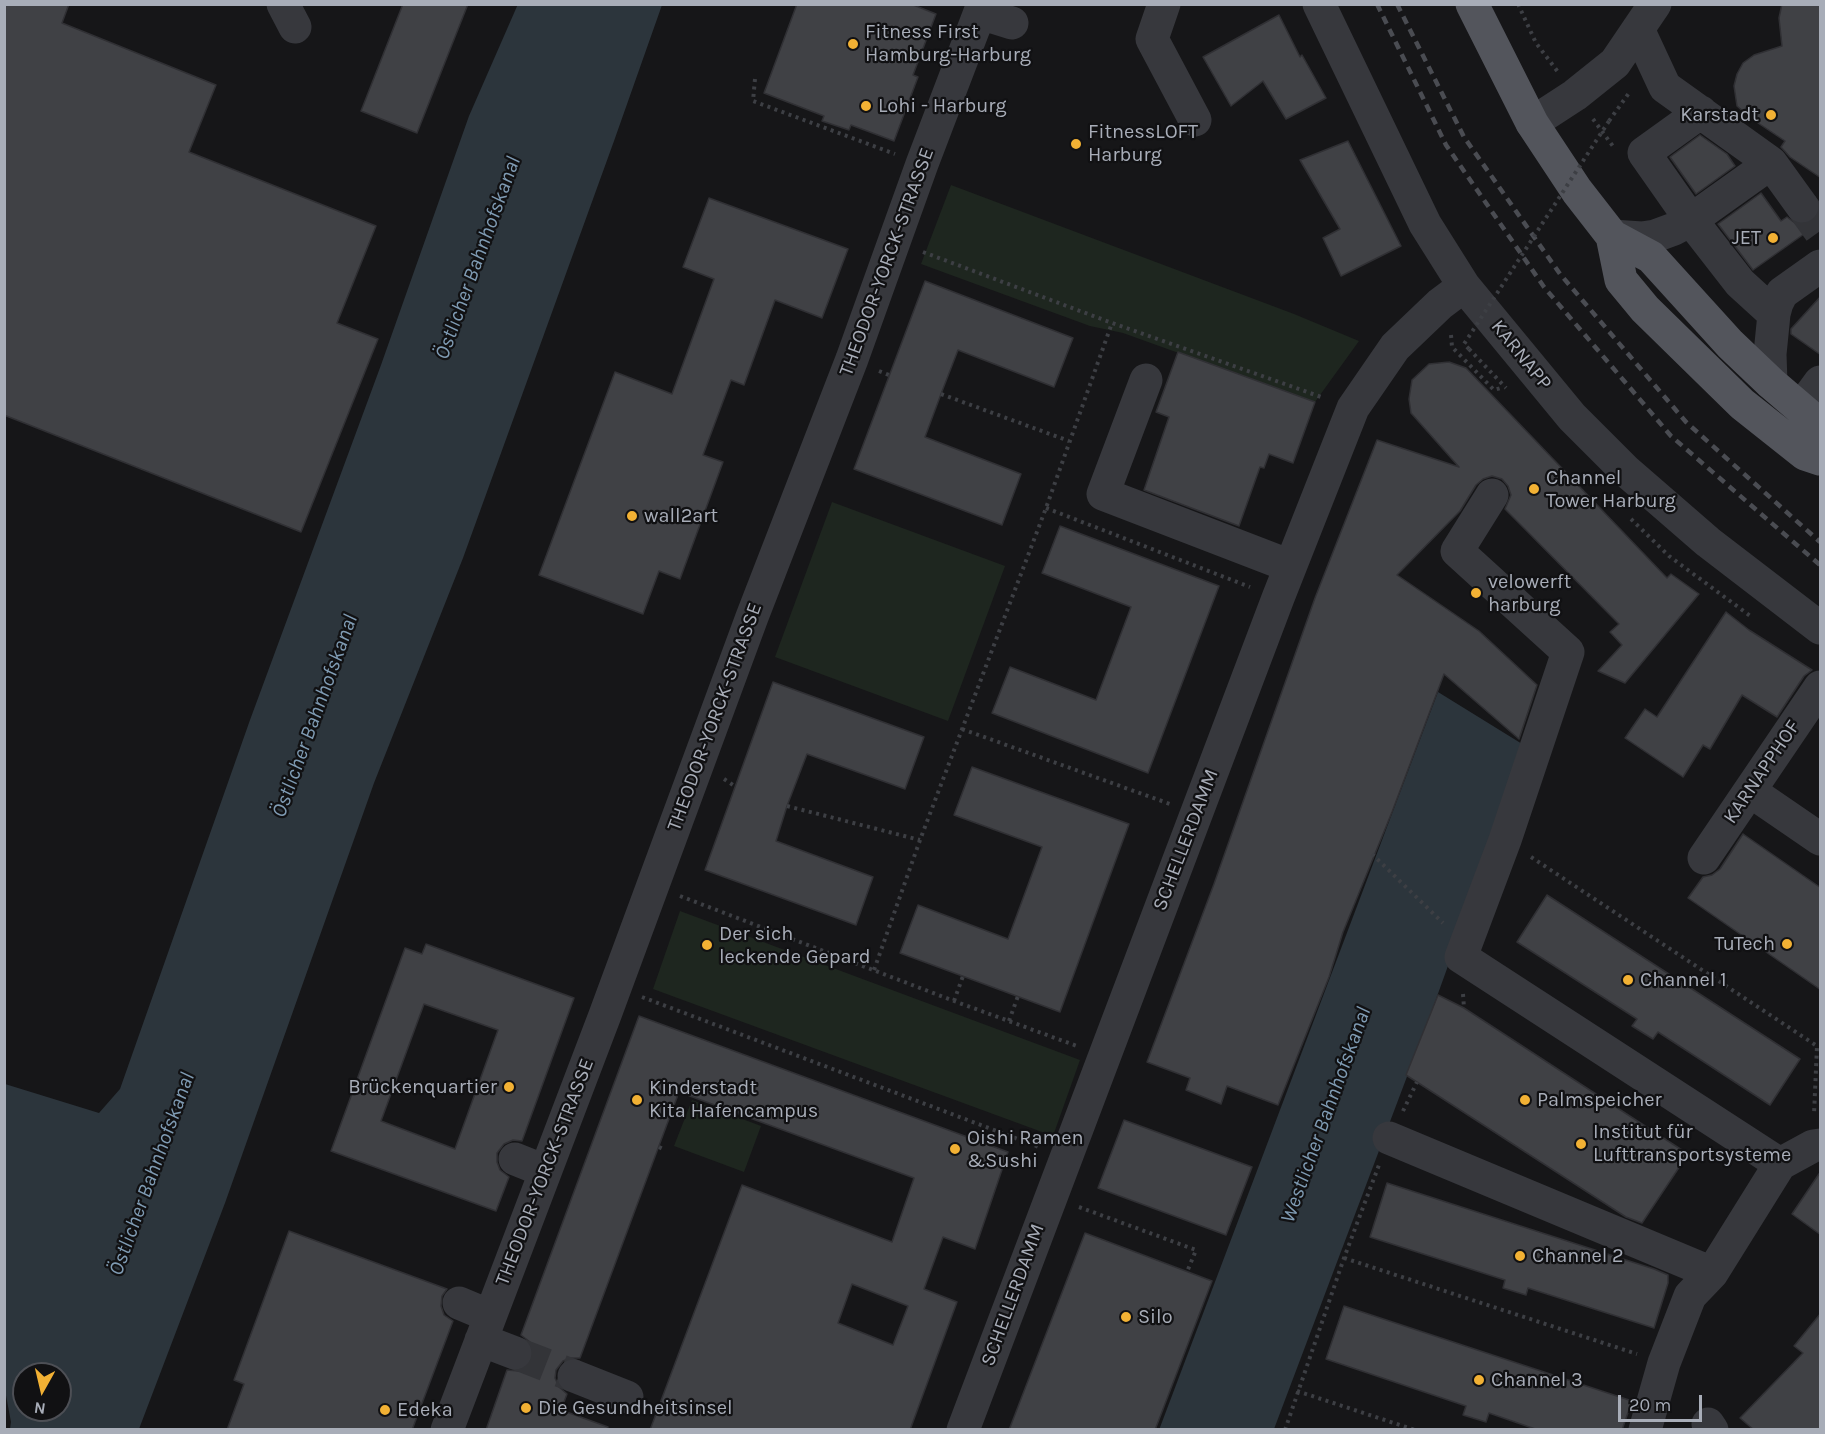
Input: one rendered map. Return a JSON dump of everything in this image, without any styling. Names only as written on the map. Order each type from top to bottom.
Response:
[{"type":"main road","points":[[1472,4],[1532,123],[1577,192],[1612,236],[1651,257],[1730,344],[1811,416]]},
{"type":"main road","points":[[1612,236],[1621,280],[1645,309],[1742,404],[1805,454],[1821,459]]},
{"type":"street","points":[[1164,4],[1152,39],[1195,120]]},
{"type":"street","name":"KARNAPP","points":[[1319,4],[1425,224],[1452,295],[1625,470],[1708,542],[1821,628]]},
{"type":"street","points":[[982,9],[1012,23]]},
{"type":"street","name":"THEODOR-YORCK-STRASSE","points":[[447,1430],[982,9]]},
{"type":"street","points":[[1532,123],[1575,95],[1615,63],[1647,17]]},
{"type":"street","points":[[1647,17],[1665,87],[1771,163],[1802,206]]},
{"type":"street","points":[[1701,112],[1644,153],[1691,220],[1740,283],[1774,314]]},
{"type":"street","points":[[1612,236],[1642,238],[1674,229],[1691,220],[1771,163]]},
{"type":"street","points":[[1772,383],[1770,354],[1774,314],[1782,293],[1821,266]]},
{"type":"street","name":"SCHELLERDAMM","points":[[963,1430],[1290,566],[1353,408],[1395,347],[1452,295]]},
{"type":"street","points":[[1146,380],[1103,494],[1290,566]]},
{"type":"street","points":[[1811,416],[1821,382]]},
{"type":"street","points":[[1492,495],[1457,551],[1568,652],[1505,840],[1461,957],[1780,1164]]},
{"type":"street","name":"KARNAPPHOF","points":[[1704,858],[1821,687]]},
{"type":"street","points":[[1750,790],[1821,839]]},
{"type":"street","points":[[1389,1138],[1712,1273]]},
{"type":"street","points":[[1645,1430],[1664,1363],[1690,1296],[1712,1273],[1780,1164],[1817,1146]]},
{"type":"street","points":[[515,1159],[545,1171]]},
{"type":"street","points":[[459,1303],[514,1353]]},
{"type":"street","points":[[574,1376],[627,1397]]},
{"type":"path","points":[[755,79],[753,101],[830,127],[838,133],[922,164]]},
{"type":"path","points":[[1452,295],[1450,330],[1452,347],[1494,390],[1503,385],[1464,344],[1624,100]]},
{"type":"path","points":[[838,133],[840,127]]},
{"type":"path","points":[[895,242],[1112,323],[1353,408]]},
{"type":"path","points":[[874,970],[920,840],[1046,508],[1112,323]]},
{"type":"path","points":[[941,394],[1069,441]]},
{"type":"path","points":[[1046,508],[1278,598]]},
{"type":"path","points":[[962,729],[1196,814]]},
{"type":"path","points":[[787,806],[920,840]]},
{"type":"path","points":[[1505,840],[1817,1046],[1817,1146]]},
{"type":"path","points":[[1372,854],[1466,944]]},
{"type":"path","points":[[652,885],[954,1001],[1104,1055]]},
{"type":"path","points":[[954,1001],[963,976]]},
{"type":"path","points":[[615,987],[1065,1157]]},
{"type":"path","points":[[1009,1021],[1018,996]]},
{"type":"path","points":[[1285,1430],[1344,1258],[1389,1138],[1417,1082]]},
{"type":"path","points":[[658,1147],[666,1150]]},
{"type":"path","points":[[1050,1196],[1196,1250],[1187,1272]]},
{"type":"path","points":[[1344,1258],[1643,1356]]},
{"type":"path","points":[[1297,1391],[1415,1430]]},
{"type":"shaded area","points":[[951,185],[1294,314],[1359,341],[1315,402],[1123,333],[1090,326],[921,264]]},
{"type":"shaded area","points":[[832,502],[1005,566],[948,721],[775,657]]},
{"type":"shaded area","points":[[680,911],[1080,1060],[1053,1136],[653,989]]},
{"type":"shaded area","points":[[692,1100],[761,1126],[744,1172],[674,1146]]},
{"type":"water","name":"Östlicher Bahnhofskanal","points":[[518,4],[662,5],[463,558],[374,783],[225,1203],[139,1429],[10,1429],[11,1422],[4,1385],[5,1084],[99,1113],[120,1089],[250,720],[381,365],[469,116]]},
{"type":"water","name":"Westlicher Bahnhofskanal","points":[[1438,692],[1527,747],[1431,1013],[1274,1429],[1159,1430]]},
{"type":"building","points":[[4,4],[69,4],[62,23],[216,85],[189,152],[376,226],[337,323],[378,339],[301,532],[4,415]]},
{"type":"building","points":[[403,4],[468,4],[417,133],[361,111]]},
{"type":"building","name":"Fitness First Hamburg-Harburg","points":[[797,4],[911,4],[936,14],[913,75],[918,77],[894,141],[851,125],[849,130],[822,121],[824,116],[764,93]]},
{"type":"building","points":[[1782,4],[1821,4],[1821,178],[1790,157],[1781,147],[1785,141],[1737,106],[1734,86],[1743,63],[1754,55],[1782,46],[1779,18]]},
{"type":"building","points":[[1279,15],[1300,57],[1302,55],[1326,98],[1286,119],[1263,81],[1231,106],[1203,57]]},
{"type":"building","points":[[1700,135],[1727,154],[1735,166],[1696,194],[1670,157]]},
{"type":"building","points":[[1348,141],[1401,246],[1341,276],[1323,238],[1340,229],[1300,160]]},
{"type":"building","points":[[1761,193],[1781,221],[1787,217],[1803,225],[1812,221],[1819,214],[1821,206],[1821,222],[1753,270],[1718,224]]},
{"type":"building","points":[[709,198],[848,249],[822,318],[775,300],[744,385],[731,380],[703,455],[723,462],[680,579],[659,571],[643,614],[539,575],[615,372],[672,394],[714,279],[683,267]]},
{"type":"building","points":[[925,281],[1073,338],[1054,387],[958,350],[941,394],[925,437],[1021,474],[1002,525],[854,469]]},
{"type":"building","points":[[1821,296],[1821,355],[1791,334],[1791,329]]},
{"type":"building","points":[[1178,352],[1315,402],[1293,463],[1269,454],[1264,468],[1260,467],[1239,526],[1144,490],[1169,417],[1156,412]]},
{"type":"building","points":[[1449,362],[1466,368],[1667,578],[1671,574],[1699,594],[1625,683],[1598,671],[1622,645],[1610,632],[1619,624],[1505,509],[1511,495],[1502,479],[1492,476],[1476,485],[1460,511],[1397,575],[1479,631],[1537,685],[1519,739],[1444,674],[1278,1105],[1227,1086],[1221,1104],[1186,1090],[1190,1078],[1147,1062],[1214,884],[1315,598],[1377,440],[1459,467],[1411,413],[1409,399],[1412,380],[1429,364]]},
{"type":"building","points":[[1060,526],[1219,586],[1148,773],[992,713],[1010,667],[1096,700],[1131,607],[1042,573]]},
{"type":"building","points":[[1726,612],[1749,630],[1812,670],[1804,676],[1777,717],[1742,695],[1710,749],[1703,745],[1683,777],[1625,738],[1645,709],[1657,717]]},
{"type":"building","points":[[773,682],[924,737],[905,789],[807,754],[787,806],[776,841],[873,877],[856,925],[705,870]]},
{"type":"building","points":[[972,767],[1129,824],[1060,1012],[900,953],[918,905],[1008,939],[1042,847],[954,815]]},
{"type":"building","name":"TuTech","points":[[1743,834],[1821,888],[1821,990],[1688,898],[1703,877],[1712,875],[1720,869]]},
{"type":"building","name":"Channel 1","points":[[1547,895],[1800,1059],[1770,1105],[1658,1032],[1653,1039],[1632,1026],[1637,1019],[1517,942]]},
{"type":"building","name":"Brückenquartier","points":[[426,944],[574,998],[522,1141],[513,1140],[504,1144],[497,1153],[500,1170],[509,1177],[496,1211],[331,1151],[405,948],[422,954]],"holes":[[[424,1004],[498,1030],[455,1149],[381,1121]]]},
{"type":"building","name":"Palmspeicher","points":[[1438,995],[1464,1008],[1688,1154],[1642,1223],[1626,1217],[1406,1075]]},
{"type":"building","points":[[639,1016],[1008,1152],[975,1249],[943,1237],[924,1289],[957,1302],[910,1430],[650,1430],[742,1185],[892,1242],[914,1178],[679,1092],[580,1358],[563,1361],[556,1370],[555,1378],[559,1387],[567,1394],[561,1410],[608,1427],[607,1430],[486,1430],[507,1370],[519,1371],[527,1367],[533,1359],[530,1342],[521,1335]],"holes":[[[852,1284],[908,1306],[893,1345],[838,1323]]]},
{"type":"building","points":[[1124,1120],[1252,1167],[1226,1235],[1098,1188]]},
{"type":"building","points":[[1821,1171],[1821,1235],[1792,1214]]},
{"type":"building","name":"Channel 2","points":[[1387,1183],[1668,1275],[1668,1283],[1654,1328],[1528,1288],[1526,1295],[1503,1288],[1505,1280],[1370,1237]]},
{"type":"building","points":[[289,1231],[447,1289],[442,1296],[441,1306],[444,1315],[453,1321],[412,1430],[227,1430],[244,1384],[234,1380]]},
{"type":"building","name":"Silo","points":[[1085,1233],[1212,1281],[1155,1430],[1009,1430]]},
{"type":"building","name":"Channel 3","points":[[1344,1306],[1632,1401],[1622,1430],[1538,1430],[1489,1413],[1486,1422],[1463,1415],[1466,1406],[1326,1359]]},
{"type":"building","points":[[1821,1313],[1821,1430],[1754,1430],[1740,1418],[1803,1353],[1794,1346]]},
{"type":"tunnel","points":[[1802,206],[1820,231]]},
{"type":"tunnel","points":[[515,1353],[574,1376]]},
{"type":"railway","points":[[1377,4],[1446,145],[1544,287],[1671,436],[1820,565]]},
{"type":"railway","points":[[1397,4],[1464,137],[1560,274],[1686,422],[1820,542]]},
{"type":"place","name":"Fitness First Hamburg-Harburg","points":[[853,44]]},
{"type":"place","name":"Lohi - Harburg","points":[[866,106]]},
{"type":"place","name":"Karstadt","points":[[1771,115]]},
{"type":"place","name":"FitnessLOFT Harburg","points":[[1076,144]]},
{"type":"place","name":"JET","points":[[1773,238]]},
{"type":"place","name":"Channel Tower Harburg","points":[[1534,489]]},
{"type":"place","name":"wall2art","points":[[632,516]]},
{"type":"place","name":"velowerft harburg","points":[[1476,593]]},
{"type":"place","name":"TuTech","points":[[1787,944]]},
{"type":"place","name":"Der sich leckende Gepard","points":[[707,945]]},
{"type":"place","name":"Channel 1","points":[[1628,980]]},
{"type":"place","name":"Brückenquartier","points":[[509,1087]]},
{"type":"place","name":"Kinderstadt Kita Hafencampus","points":[[637,1100]]},
{"type":"place","name":"Palmspeicher","points":[[1525,1100]]},
{"type":"place","name":"Institut für Lufttransportsysteme","points":[[1581,1144]]},
{"type":"place","name":"Oishi Ramen &Sushi","points":[[955,1149]]},
{"type":"place","name":"Channel 2","points":[[1520,1256]]},
{"type":"place","name":"Silo","points":[[1126,1317]]},
{"type":"place","name":"Channel 3","points":[[1479,1380]]},
{"type":"place","name":"Die Gesundheitsinsel","points":[[526,1408]]},
{"type":"place","name":"Edeka","points":[[385,1410]]}]
